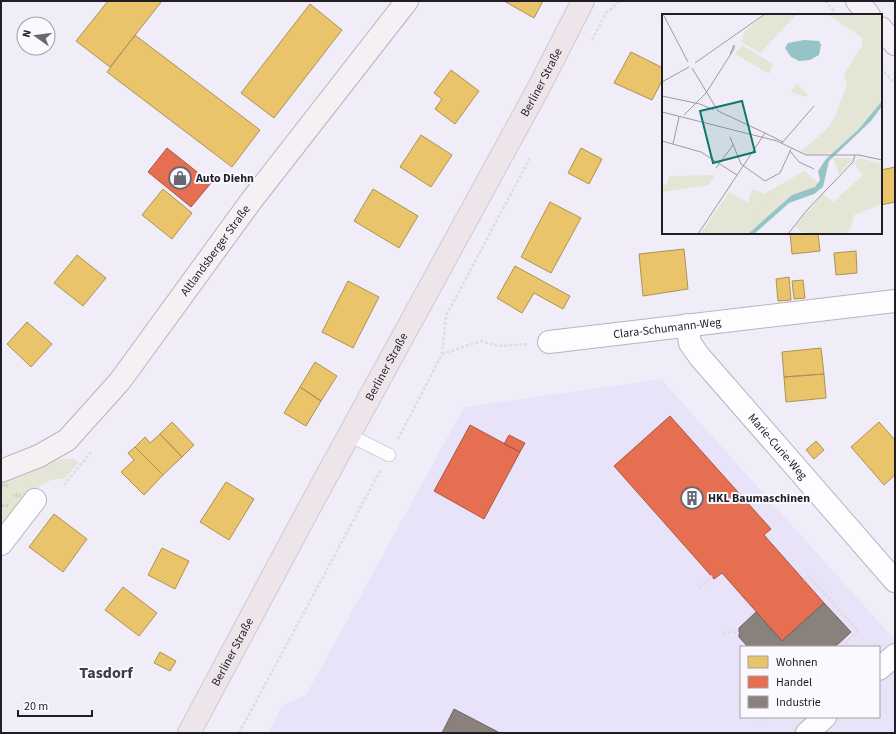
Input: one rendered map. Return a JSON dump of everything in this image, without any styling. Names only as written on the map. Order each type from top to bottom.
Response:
[{"type":"main road","name":"Altlandsberger Straße","points":[[1,471],[39,456],[67,440],[120,381],[251,201],[407,1]]},
{"type":"main road","name":"Berliner Straße","points":[[189,733],[349,434],[538,89],[583,1]]},
{"type":"main road","points":[[857,1],[868,14]]},
{"type":"main road","points":[[882,29],[895,44]]},
{"type":"street","name":"Clara-Schumann-Weg","points":[[549,342],[895,301]]},
{"type":"street","name":"Marie-Curie-Weg","points":[[687,326],[690,343],[699,356],[895,581]]},
{"type":"street","points":[[1,544],[35,500]]},
{"type":"street","points":[[880,668],[895,655]]},
{"type":"street","points":[[807,733],[824,718]]},
{"type":"lane","points":[[349,434],[389,455]]},
{"type":"path","points":[[589,45],[606,13],[620,1]]},
{"type":"path","points":[[826,1],[836,14]]},
{"type":"path","points":[[882,69],[895,84]]},
{"type":"path","points":[[239,733],[442,354],[446,316],[532,154]]},
{"type":"path","points":[[442,354],[481,341],[499,346],[549,342]]},
{"type":"path","points":[[64,485],[91,452]]},
{"type":"path","points":[[699,588],[712,576]]},
{"type":"path","points":[[804,580],[809,576],[858,631],[842,646]]},
{"type":"path","points":[[723,632],[739,633]]},
{"type":"path","points":[[759,721],[763,718]]},
{"type":"shaded area","points":[[661,379],[895,640],[895,733],[268,733],[282,706],[306,695],[464,407]]},
{"type":"green space","points":[[61,459],[73,459],[79,462],[64,479],[51,480],[45,483],[19,503],[24,482],[16,479]]},
{"type":"green space","points":[[16,479],[24,482],[27,488],[24,496],[1,528],[1,484]]},
{"type":"building: Wohnen","points":[[108,1],[162,1],[110,67],[76,41]]},
{"type":"building: Wohnen","points":[[504,1],[543,1],[534,18]]},
{"type":"building: Wohnen","points":[[310,4],[342,30],[274,118],[241,93]]},
{"type":"building: Wohnen","points":[[135,35],[260,130],[232,167],[107,72]]},
{"type":"building: Wohnen","points":[[631,52],[662,68],[662,81],[652,100],[614,83]]},
{"type":"building: Wohnen","points":[[451,70],[479,91],[455,124],[435,109],[442,99],[434,93]]},
{"type":"building: Wohnen","points":[[421,135],[452,155],[431,187],[400,167]]},
{"type":"building: Wohnen","points":[[581,148],[602,159],[589,184],[568,173]]},
{"type":"building: Wohnen","points":[[895,167],[895,202],[882,205],[882,170]]},
{"type":"building: Wohnen","points":[[163,189],[192,213],[172,239],[142,215]]},
{"type":"building: Wohnen","points":[[373,189],[418,216],[399,248],[354,221]]},
{"type":"building: Wohnen","points":[[550,202],[581,218],[551,273],[521,257]]},
{"type":"building: Wohnen","points":[[790,234],[818,234],[820,251],[792,254]]},
{"type":"building: Wohnen","points":[[684,249],[688,289],[643,296],[639,254]]},
{"type":"building: Wohnen","points":[[856,251],[857,273],[836,275],[834,253]]},
{"type":"building: Wohnen","points":[[77,255],[106,278],[83,306],[54,283]]},
{"type":"building: Wohnen","points":[[515,266],[570,296],[563,309],[534,293],[522,313],[497,298]]},
{"type":"building: Wohnen","points":[[789,277],[791,300],[778,301],[776,279]]},
{"type":"building: Wohnen","points":[[803,280],[805,298],[794,299],[792,281]]},
{"type":"building: Wohnen","points":[[348,281],[379,297],[353,348],[322,332]]},
{"type":"building: Wohnen","points":[[27,322],[52,344],[31,367],[7,344]]},
{"type":"building: Wohnen","points":[[821,348],[824,374],[784,377],[782,352]]},
{"type":"building: Wohnen","points":[[315,362],[337,376],[321,401],[300,387]]},
{"type":"building: Wohnen","points":[[824,374],[826,398],[786,402],[784,377]]},
{"type":"building: Wohnen","points":[[300,387],[321,401],[306,426],[284,413]]},
{"type":"building: Wohnen","points":[[172,422],[194,445],[182,457],[160,434]]},
{"type":"building: Wohnen","points":[[879,422],[895,440],[895,475],[884,485],[851,447]]},
{"type":"building: Wohnen","points":[[160,434],[182,457],[163,475],[135,447],[145,437],[150,443]]},
{"type":"building: Wohnen","points":[[816,441],[824,450],[814,459],[806,450]]},
{"type":"building: Wohnen","points":[[135,447],[163,475],[144,495],[121,472],[134,460],[128,453]]},
{"type":"building: Wohnen","points":[[226,482],[254,499],[229,540],[200,522]]},
{"type":"building: Wohnen","points":[[54,514],[87,539],[63,572],[29,547]]},
{"type":"building: Wohnen","points":[[162,548],[189,561],[175,589],[148,575]]},
{"type":"building: Wohnen","points":[[123,587],[157,613],[139,636],[105,610]]},
{"type":"building: Wohnen","points":[[160,652],[176,661],[170,671],[154,663]]},
{"type":"building: Handel","name":"Auto Diehn","points":[[167,148],[211,183],[191,207],[148,172]]},
{"type":"building: Handel","name":"HKL Baumaschinen","points":[[670,416],[771,529],[764,535],[824,603],[782,641],[722,573],[714,579],[614,466]]},
{"type":"building: Handel","points":[[470,425],[520,452],[484,519],[434,491]]},
{"type":"building: Handel","points":[[509,435],[525,443],[520,452],[504,444]]},
{"type":"building: Industrie","points":[[824,603],[851,632],[836,646],[747,646],[739,637],[739,628],[756,612],[782,641]]},
{"type":"building: Industrie","points":[[454,709],[500,733],[442,733]]},
{"type":"place","name":"Auto Diehn","points":[[180,178]]},
{"type":"place","name":"HKL Baumaschinen","points":[[692,498]]},
{"type":"district","name":"Tasdorf","points":[[106,672]]}]
